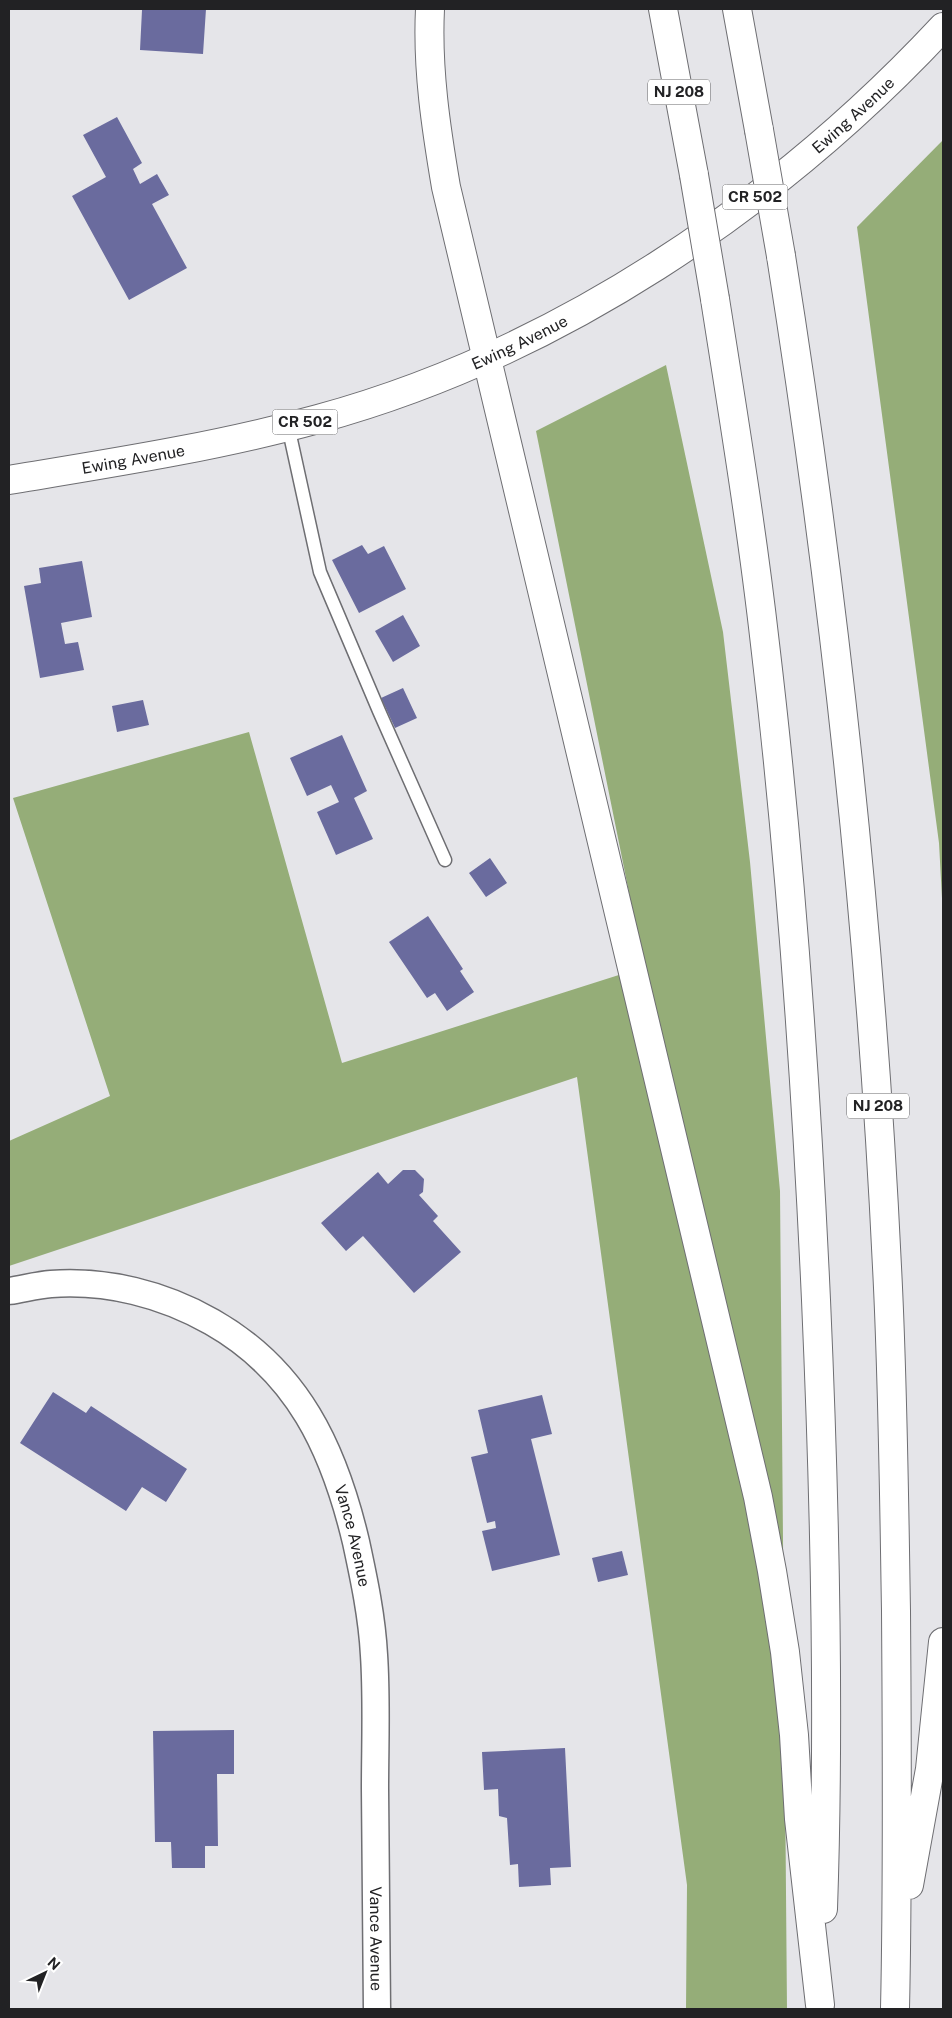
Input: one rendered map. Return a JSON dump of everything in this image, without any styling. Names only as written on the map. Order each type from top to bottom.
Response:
[{"type":"main road","points":[[430,9],[431,80],[437,134],[446,187],[765,1534],[785,1652],[794,1735],[799,1819],[820,2007]]},
{"type":"main road","name":"NJ 208","points":[[663,9],[715,299],[765,642],[790,883],[802,1029],[825,1512],[826,1715],[820,2007]]},
{"type":"main road","name":"NJ 208","points":[[737,9],[781,256],[802,390],[835,637],[862,891],[872,1014],[887,1256],[892,1387],[896,1697],[895,2009]]},
{"type":"main road","name":"Ewing Avenue","points":[[9,480],[124,461],[288,426],[379,400],[486,357],[541,331],[632,280],[732,214],[826,141],[908,64],[943,27]]},
{"type":"main road","points":[[896,1963],[930,1769],[943,1642]]},
{"type":"street","name":"Vance Avenue","points":[[9,1291],[51,1284],[100,1284],[143,1292],[189,1309],[232,1333],[272,1368],[300,1402],[324,1444],[346,1502],[357,1548],[365,1584],[374,1656],[377,2009]]},
{"type":"lane","points":[[288,426],[320,572],[379,712],[446,860]]},
{"type":"green space","points":[[943,140],[943,917],[939,843],[857,227]]},
{"type":"green space","points":[[666,365],[723,632],[750,862],[780,1191],[787,2009],[686,2009],[687,1885],[577,1077],[9,1266],[9,1141],[110,1096],[13,798],[249,732],[342,1063],[644,967],[536,431]]},
{"type":"building","points":[[206,9],[203,54],[140,50],[142,10]]},
{"type":"building","points":[[117,117],[142,163],[133,169],[140,184],[157,174],[169,195],[152,204],[187,268],[129,300],[72,196],[106,177],[83,135]]},
{"type":"building","points":[[362,545],[368,554],[384,546],[406,589],[359,613],[332,560]]},
{"type":"building","points":[[82,561],[92,617],[61,623],[65,644],[78,642],[84,670],[40,678],[24,586],[41,583],[39,568]]},
{"type":"building","points":[[403,615],[420,646],[393,662],[375,631]]},
{"type":"building","points":[[403,688],[417,718],[395,728],[381,698]]},
{"type":"building","points":[[143,700],[149,725],[117,732],[112,706]]},
{"type":"building","points":[[342,735],[367,791],[354,798],[373,839],[336,855],[317,812],[339,802],[331,785],[307,796],[290,758]]},
{"type":"building","points":[[490,858],[507,883],[486,897],[469,873]]},
{"type":"building","points":[[428,916],[463,969],[460,971],[474,992],[447,1011],[435,993],[427,998],[389,942]]},
{"type":"building","points":[[403,1170],[415,1170],[424,1179],[423,1192],[419,1195],[438,1216],[433,1221],[461,1252],[414,1293],[363,1236],[346,1251],[321,1223],[378,1172],[388,1184]]},
{"type":"building","points":[[53,1392],[86,1413],[91,1406],[187,1469],[166,1502],[142,1487],[126,1511],[20,1443]]},
{"type":"building","points":[[542,1395],[552,1434],[531,1439],[560,1555],[492,1571],[482,1531],[496,1528],[495,1521],[487,1523],[471,1457],[488,1453],[478,1410]]},
{"type":"building","points":[[622,1551],[628,1575],[598,1582],[592,1558]]},
{"type":"building","points":[[234,1730],[234,1774],[217,1774],[218,1846],[205,1846],[205,1868],[172,1868],[171,1842],[155,1842],[153,1731]]},
{"type":"building","points":[[565,1748],[571,1867],[550,1868],[551,1885],[519,1887],[518,1864],[510,1865],[507,1818],[499,1816],[498,1789],[484,1790],[482,1752]]}]
